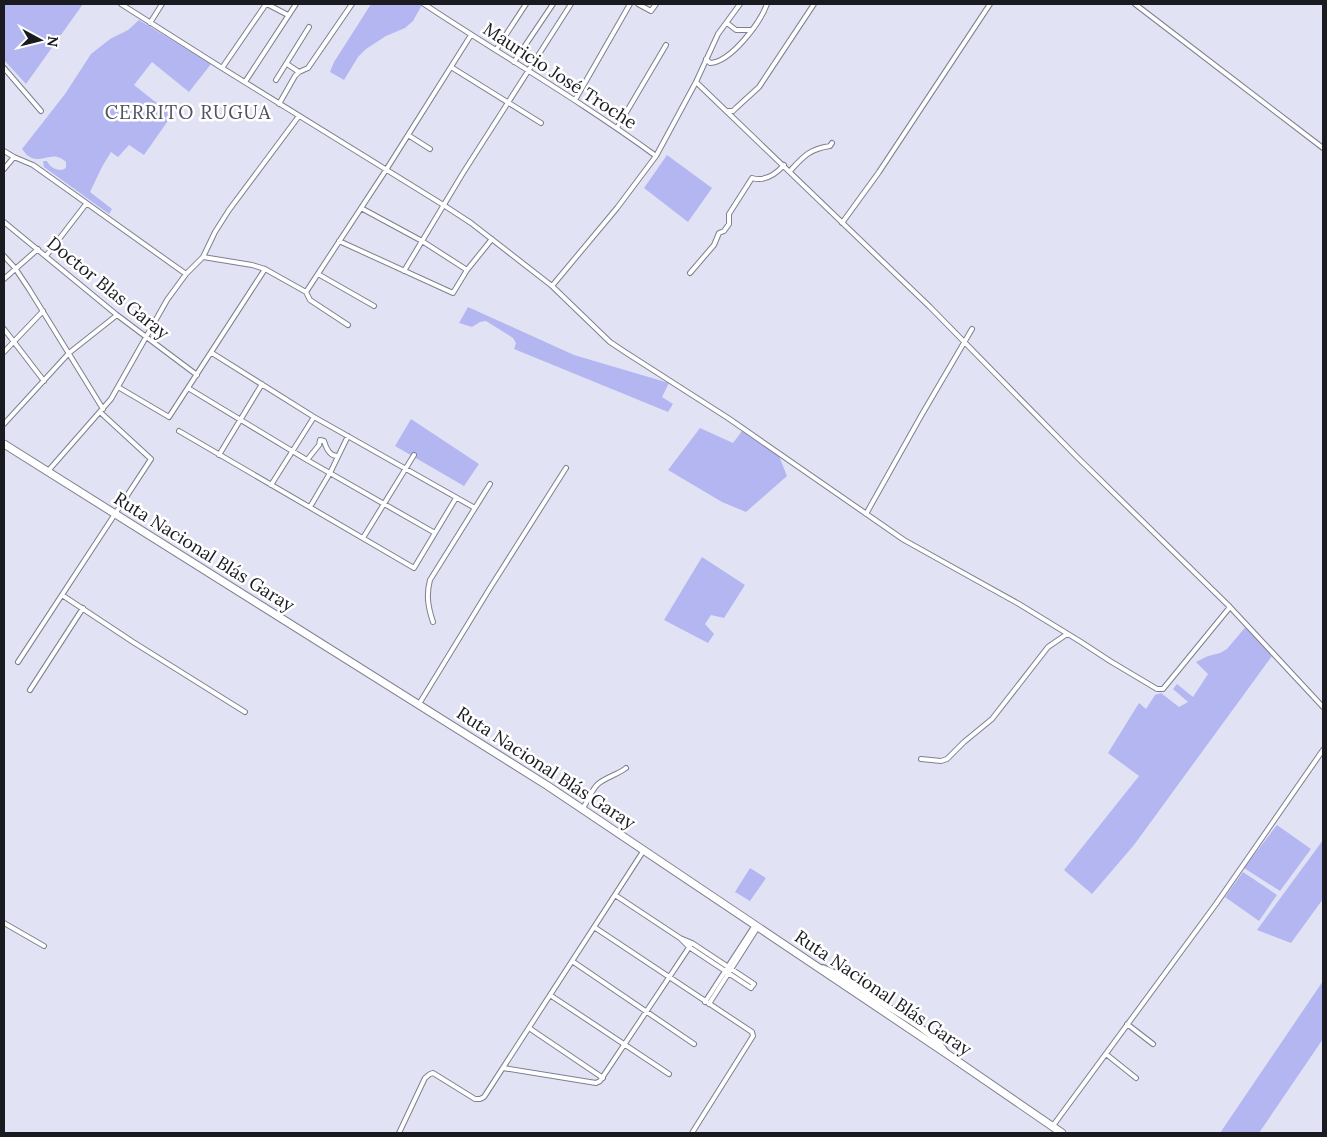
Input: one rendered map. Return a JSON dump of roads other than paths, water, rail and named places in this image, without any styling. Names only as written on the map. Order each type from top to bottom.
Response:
[{"type":"highway","name":"Ruta Nacional Blás Garay","points":[[4,444],[419,704],[582,809],[1062,1133]]},
{"type":"street","points":[[121,4],[444,205],[492,238],[552,286],[610,342],[730,420],[904,540],[1019,604],[1110,661],[1160,689],[1230,607]]},
{"type":"street","points":[[150,22],[162,4]]},
{"type":"street","points":[[222,68],[266,4],[288,16]]},
{"type":"street","points":[[244,82],[296,4]]},
{"type":"street","points":[[279,104],[299,72],[308,68],[352,4]]},
{"type":"street","name":"Mauricio José Troche","points":[[424,4],[575,100],[656,156]]},
{"type":"street","points":[[496,50],[526,4]]},
{"type":"street","points":[[514,62],[554,4]]},
{"type":"street","points":[[404,271],[571,4]]},
{"type":"street","points":[[575,100],[630,4]]},
{"type":"street","points":[[638,4],[651,11],[656,4]]},
{"type":"street","points":[[552,286],[617,208],[656,156],[696,82],[718,34],[740,4]]},
{"type":"street","points":[[706,59],[710,63],[716,62],[735,50],[764,13],[767,4]]},
{"type":"street","points":[[727,111],[733,111],[753,94],[814,4]]},
{"type":"street","points":[[842,223],[879,172],[990,4]]},
{"type":"street","points":[[1134,4],[1323,148]]},
{"type":"street","points":[[727,23],[736,30],[751,30]]},
{"type":"street","points":[[276,80],[309,27]]},
{"type":"street","points":[[306,292],[471,35]]},
{"type":"street","points":[[617,128],[666,45]]},
{"type":"street","points":[[286,64],[299,72]]},
{"type":"street","points":[[451,67],[541,123]]},
{"type":"street","points":[[4,70],[41,111]]},
{"type":"street","points":[[696,82],[930,306],[1078,458],[1230,607],[1323,707]]},
{"type":"street","points":[[48,471],[102,411],[168,300],[186,274],[202,257],[229,210],[299,116]]},
{"type":"street","points":[[408,135],[430,149]]},
{"type":"street","points":[[790,171],[805,155],[818,148],[830,146],[832,143]]},
{"type":"street","points":[[4,151],[34,165],[186,274]]},
{"type":"street","points":[[4,169],[14,157]]},
{"type":"street","points":[[690,273],[714,245],[719,233],[724,231],[730,224],[729,214],[752,178],[765,179],[779,171],[784,165]]},
{"type":"street","points":[[46,256],[86,204]]},
{"type":"street","points":[[361,208],[422,241],[467,270]]},
{"type":"street","name":"Doctor Blas Garay","points":[[4,222],[117,316],[197,375]]},
{"type":"street","points":[[339,241],[453,293],[467,270],[492,238]]},
{"type":"street","points":[[4,279],[38,249]]},
{"type":"street","points":[[4,256],[15,268],[43,311],[102,411],[151,459],[18,662]]},
{"type":"street","points":[[202,257],[265,269],[306,292],[310,300],[348,325]]},
{"type":"street","points":[[118,387],[169,417],[265,269]]},
{"type":"street","points":[[318,274],[374,306]]},
{"type":"street","points":[[4,352],[43,311]]},
{"type":"street","points":[[4,424],[69,353],[117,316]]},
{"type":"street","points":[[4,329],[44,381]]},
{"type":"street","points":[[866,514],[972,329]]},
{"type":"street","points":[[212,353],[314,417],[475,508]]},
{"type":"street","points":[[219,455],[262,384]]},
{"type":"street","points":[[188,388],[307,460],[435,533]]},
{"type":"street","points":[[271,485],[314,417]]},
{"type":"street","points":[[179,431],[414,568],[456,498]]},
{"type":"street","points":[[310,507],[330,473],[348,436]]},
{"type":"street","points":[[307,460],[319,445],[320,440],[324,441],[327,451],[337,456]]},
{"type":"street","points":[[363,538],[414,455]]},
{"type":"street","points":[[419,704],[566,468]]},
{"type":"street","points":[[432,622],[427,591],[430,580],[490,484]]},
{"type":"street","points":[[62,595],[245,712]]},
{"type":"street","points":[[30,690],[82,608]]},
{"type":"street","points":[[921,759],[941,761],[947,759],[992,719],[1048,646],[1067,634]]},
{"type":"street","points":[[1052,1127],[1322,757],[1323,750]]},
{"type":"street","points":[[582,809],[596,786],[613,774],[620,773],[626,768]]},
{"type":"street","points":[[399,1133],[425,1078],[430,1074],[475,1099],[484,1097],[644,850]]},
{"type":"street","points":[[615,895],[728,970],[751,988],[754,984],[728,970]]},
{"type":"street","points":[[4,923],[44,946]]},
{"type":"street","points":[[707,1003],[757,926]]},
{"type":"street","points":[[594,928],[752,1032],[753,1036],[692,1133]]},
{"type":"street","points":[[503,1068],[596,1083],[604,1078],[690,945]]},
{"type":"street","points":[[572,961],[694,1044]]},
{"type":"street","points":[[550,996],[670,1074]]},
{"type":"street","points":[[1127,1024],[1153,1044]]},
{"type":"street","points":[[529,1028],[604,1078]]},
{"type":"street","points":[[1106,1054],[1136,1078]]},
{"type":"district","name":"CERRITO RUGUA","points":[[188,112]]}]
